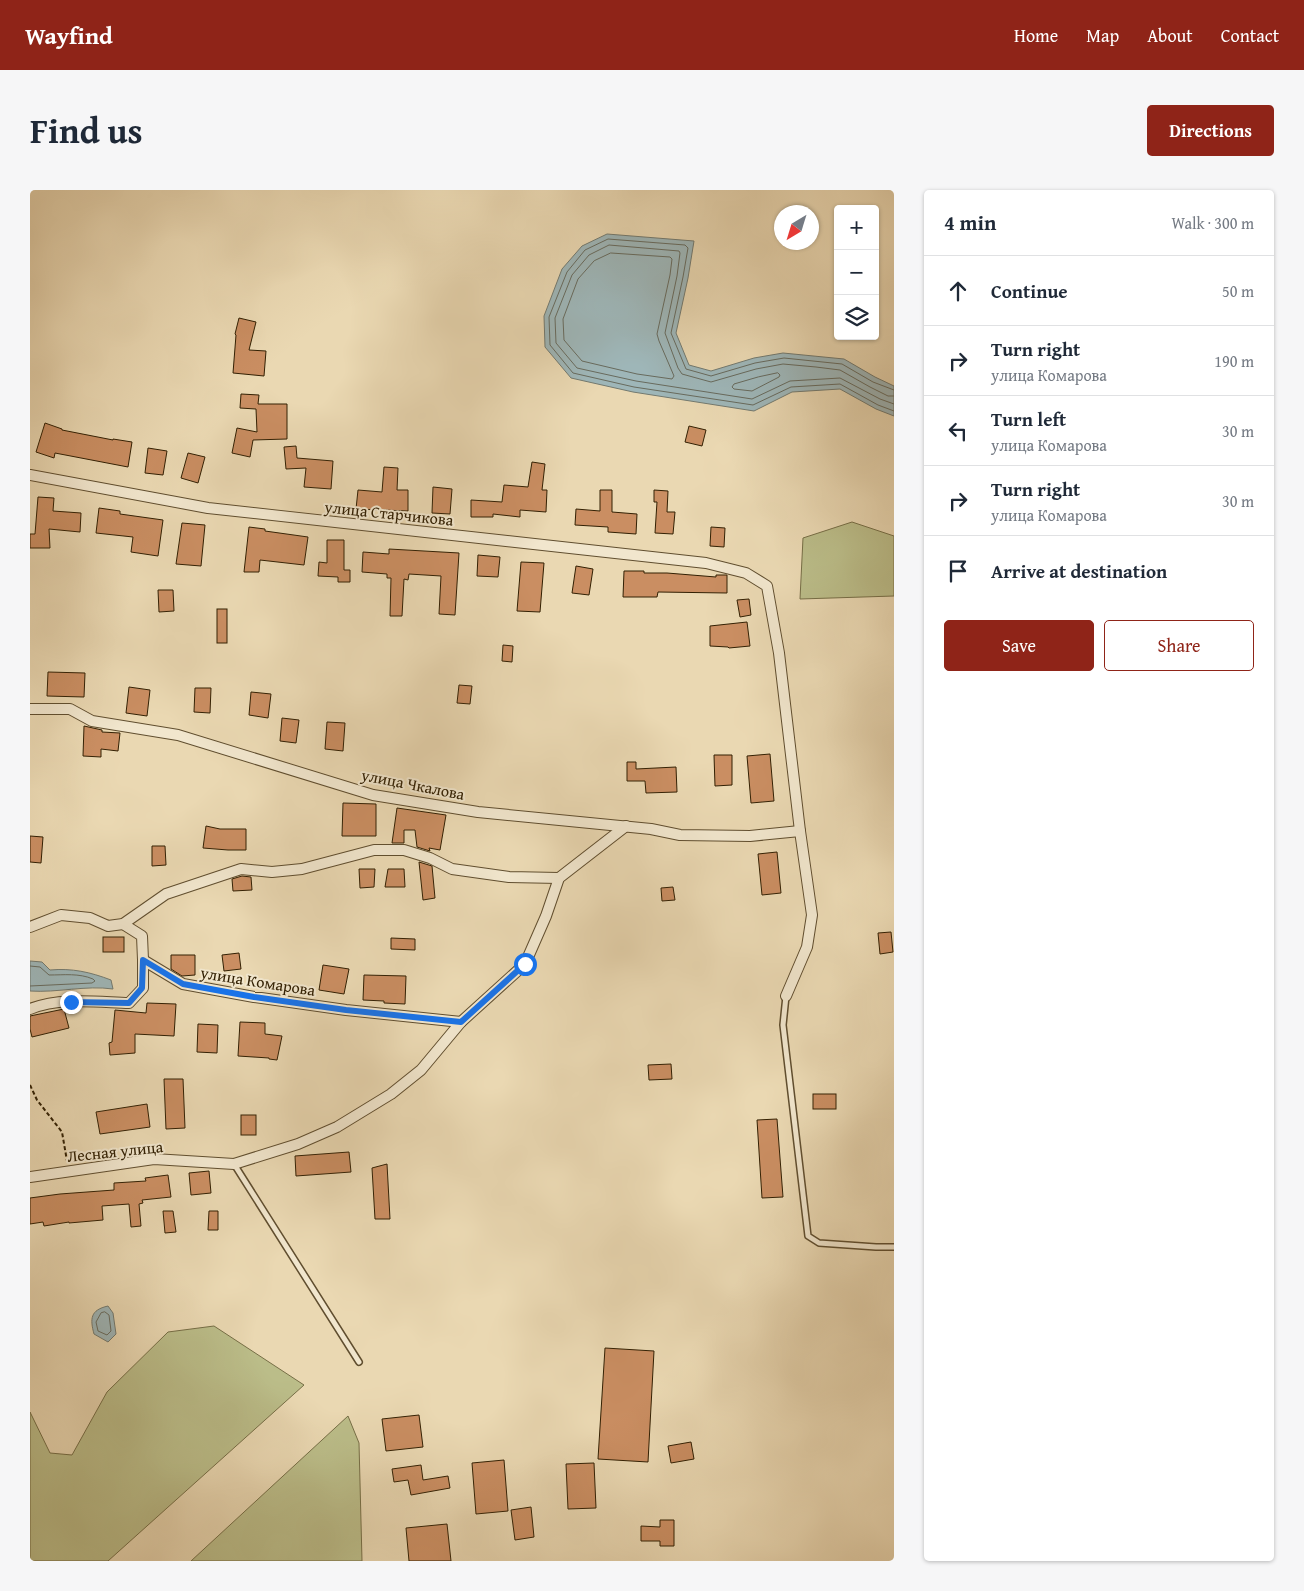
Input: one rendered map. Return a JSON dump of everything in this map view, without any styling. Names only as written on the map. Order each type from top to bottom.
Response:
[{"type":"street","name":"улица Старчикова","points":[[30,475],[208,508],[706,563],[746,573],[767,586],[780,653],[800,831],[812,915],[807,947],[786,996]]},
{"type":"street","name":"улица Чкалова","points":[[30,709],[70,709],[92,721],[178,735],[373,795],[478,812],[626,826],[690,835],[750,836],[800,831]]},
{"type":"street","points":[[234,1164],[298,1144],[337,1127],[391,1094],[420,1070],[461,1022],[525,964],[546,916],[559,878],[626,826]]},
{"type":"street","points":[[30,927],[61,915],[90,918],[108,926],[123,924],[166,894],[241,869],[272,872],[302,868],[374,850],[404,850],[430,858],[452,868],[509,877],[559,878]]},
{"type":"street","points":[[30,1009],[40,1005],[71,1002],[129,1003],[142,988],[142,936],[123,924]]},
{"type":"street","name":"улица Комарова","points":[[143,960],[183,984],[254,997],[346,1010],[461,1022]]},
{"type":"street","name":"Лесная улица","points":[[30,1177],[154,1159],[234,1164]]},
{"type":"lane","points":[[786,996],[783,1025],[808,1236],[819,1244],[894,1247]]},
{"type":"lane","points":[[234,1164],[359,1362]]},
{"type":"path","points":[[30,1085],[36,1100],[62,1132],[68,1171]]},
{"type":"green space","points":[[852,522],[894,536],[894,596],[800,599],[803,538]]},
{"type":"green space","points":[[214,1326],[304,1385],[108,1561],[30,1561],[30,1412],[50,1453],[72,1455],[107,1392],[168,1332]]},
{"type":"green space","points":[[348,1416],[359,1443],[362,1561],[191,1561]]},
{"type":"water","points":[[607,234],[694,241],[676,333],[689,365],[711,371],[754,358],[783,353],[844,359],[894,386],[894,416],[876,409],[840,389],[792,392],[754,411],[633,392],[571,378],[545,347],[544,316],[562,269],[582,246]]},
{"type":"water","points":[[30,961],[42,962],[50,970],[73,970],[103,977],[111,980],[113,989],[92,988],[30,991]]},
{"type":"water","points":[[108,1306],[113,1313],[116,1334],[108,1342],[94,1334],[92,1320],[98,1310]]},
{"type":"building","points":[[239,318],[256,322],[249,350],[266,351],[264,376],[233,373],[235,334]]},
{"type":"building","points":[[241,394],[259,395],[258,404],[287,404],[287,439],[253,440],[250,457],[232,453],[237,428],[257,432],[256,409],[240,408]]},
{"type":"building","points":[[45,423],[62,430],[132,442],[128,467],[55,453],[54,458],[36,452]]},
{"type":"building","points":[[689,426],[706,430],[702,446],[685,442]]},
{"type":"building","points":[[296,446],[297,458],[333,461],[331,489],[304,487],[306,468],[286,469],[284,447]]},
{"type":"building","points":[[148,448],[167,451],[163,475],[145,473]]},
{"type":"building","points":[[188,453],[205,457],[198,483],[181,478]]},
{"type":"building","points":[[532,462],[545,464],[542,490],[547,490],[546,512],[520,510],[520,517],[493,514],[493,517],[471,517],[471,500],[502,502],[504,485],[528,487]]},
{"type":"building","points":[[384,467],[398,468],[397,490],[408,490],[408,511],[356,509],[358,490],[382,492]]},
{"type":"building","points":[[433,487],[452,489],[450,514],[432,513]]},
{"type":"building","points":[[600,490],[612,490],[612,512],[637,514],[636,534],[608,532],[608,527],[575,525],[576,509],[600,511]]},
{"type":"building","points":[[654,490],[668,491],[667,512],[675,512],[673,534],[655,533],[657,502],[654,502]]},
{"type":"building","points":[[38,497],[54,498],[53,511],[81,513],[80,532],[49,529],[50,548],[30,548],[30,534],[35,534]]},
{"type":"building","points":[[99,508],[120,511],[120,514],[163,520],[158,556],[131,552],[133,537],[96,533]]},
{"type":"building","points":[[182,523],[205,525],[201,566],[176,564]]},
{"type":"building","points":[[249,527],[308,537],[304,565],[260,560],[259,572],[244,572]]},
{"type":"building","points":[[711,527],[725,528],[724,547],[710,546]]},
{"type":"building","points":[[327,540],[344,540],[344,570],[350,570],[350,582],[338,582],[338,577],[318,576],[319,562],[327,563]]},
{"type":"building","points":[[389,549],[459,553],[455,615],[439,614],[441,576],[409,574],[408,580],[404,579],[402,616],[390,616],[391,578],[387,578],[387,574],[362,572],[363,552],[389,554]]},
{"type":"building","points":[[478,555],[500,557],[498,577],[477,576]]},
{"type":"building","points":[[521,562],[544,563],[540,612],[517,611]]},
{"type":"building","points":[[576,566],[593,569],[589,595],[572,593]]},
{"type":"building","points":[[624,571],[716,577],[716,575],[727,575],[727,593],[658,592],[657,597],[623,597]]},
{"type":"building","points":[[158,590],[173,590],[174,611],[159,612]]},
{"type":"building","points":[[749,599],[751,615],[740,617],[737,600]]},
{"type":"building","points":[[217,609],[227,609],[227,643],[217,643]]},
{"type":"building","points":[[747,622],[750,646],[729,648],[710,646],[710,626]]},
{"type":"building","points":[[503,645],[513,646],[512,662],[502,661]]},
{"type":"building","points":[[48,672],[85,673],[84,697],[47,696]]},
{"type":"building","points":[[459,685],[472,686],[470,704],[457,703]]},
{"type":"building","points":[[129,687],[150,690],[147,716],[126,713]]},
{"type":"building","points":[[195,688],[211,688],[210,713],[194,712]]},
{"type":"building","points":[[251,692],[271,694],[268,718],[249,715]]},
{"type":"building","points":[[282,718],[299,720],[296,743],[280,741]]},
{"type":"building","points":[[327,722],[345,723],[343,751],[325,749]]},
{"type":"building","points":[[84,726],[102,730],[102,732],[120,733],[118,751],[101,749],[101,757],[83,756]]},
{"type":"building","points":[[770,754],[774,801],[751,803],[747,756]]},
{"type":"building","points":[[714,755],[732,755],[732,785],[715,786]]},
{"type":"building","points":[[627,762],[636,762],[636,769],[676,767],[677,792],[646,793],[645,781],[627,781]]},
{"type":"building","points":[[343,803],[376,804],[376,836],[342,836]]},
{"type":"building","points":[[397,808],[446,815],[440,850],[429,848],[430,851],[417,847],[415,830],[404,830],[404,843],[392,843]]},
{"type":"building","points":[[206,826],[220,829],[246,829],[246,850],[203,848]]},
{"type":"building","points":[[30,836],[43,837],[41,863],[30,862]]},
{"type":"building","points":[[152,846],[165,846],[166,865],[152,866]]},
{"type":"building","points":[[777,852],[781,893],[762,895],[758,854]]},
{"type":"building","points":[[419,862],[432,866],[435,898],[423,900]]},
{"type":"building","points":[[359,869],[375,869],[374,887],[360,888]]},
{"type":"building","points":[[388,869],[404,869],[405,887],[385,887]]},
{"type":"building","points":[[242,876],[251,877],[252,890],[233,891],[232,879]]},
{"type":"building","points":[[673,887],[675,900],[662,901],[661,888]]},
{"type":"building","points":[[891,932],[893,952],[880,954],[878,933]]},
{"type":"building","points":[[103,937],[124,937],[124,952],[103,952]]},
{"type":"building","points":[[391,938],[415,939],[415,950],[391,949]]},
{"type":"building","points":[[239,953],[241,969],[224,971],[222,955]]},
{"type":"building","points":[[171,955],[195,955],[195,975],[182,976],[171,969]]},
{"type":"building","points":[[323,965],[349,969],[344,994],[319,990]]},
{"type":"building","points":[[364,975],[406,976],[405,1004],[363,1000]]},
{"type":"building","points":[[147,1003],[176,1004],[174,1036],[135,1034],[135,1053],[110,1055],[109,1043],[112,1042],[115,1010],[146,1013]]},
{"type":"building","points":[[64,1009],[69,1028],[32,1037],[30,1016]]},
{"type":"building","points":[[240,1022],[265,1023],[265,1034],[282,1036],[277,1060],[238,1056]]},
{"type":"building","points":[[198,1024],[218,1025],[217,1053],[197,1052]]},
{"type":"building","points":[[671,1064],[672,1079],[649,1080],[648,1065]]},
{"type":"building","points":[[164,1079],[183,1079],[185,1128],[166,1129]]},
{"type":"building","points":[[813,1094],[836,1094],[836,1109],[813,1109]]},
{"type":"building","points":[[147,1104],[150,1127],[100,1134],[96,1112]]},
{"type":"building","points":[[241,1115],[256,1115],[256,1135],[241,1135]]},
{"type":"building","points":[[777,1119],[783,1197],[762,1198],[757,1120]]},
{"type":"building","points":[[349,1152],[351,1172],[296,1176],[295,1156]]},
{"type":"building","points":[[387,1164],[390,1219],[375,1219],[372,1168]]},
{"type":"building","points":[[209,1171],[211,1193],[191,1195],[189,1173]]},
{"type":"building","points":[[168,1175],[171,1197],[142,1200],[143,1203],[139,1204],[141,1226],[131,1227],[129,1204],[102,1206],[103,1220],[44,1226],[43,1222],[30,1224],[30,1198],[114,1190],[114,1183],[146,1181],[145,1178]]},
{"type":"building","points":[[163,1211],[173,1211],[176,1232],[165,1233]]},
{"type":"building","points":[[209,1211],[218,1211],[218,1230],[208,1230]]},
{"type":"building","points":[[605,1348],[654,1351],[648,1462],[598,1459]]},
{"type":"building","points":[[419,1415],[423,1447],[386,1451],[382,1419]]},
{"type":"building","points":[[691,1442],[694,1459],[671,1463],[668,1446]]},
{"type":"building","points":[[504,1460],[508,1511],[476,1514],[472,1463]]},
{"type":"building","points":[[594,1463],[596,1508],[568,1509],[566,1464]]},
{"type":"building","points":[[421,1465],[423,1480],[448,1476],[450,1488],[411,1495],[408,1480],[394,1482],[392,1469]]},
{"type":"building","points":[[531,1507],[534,1537],[515,1540],[511,1510]]},
{"type":"building","points":[[660,1520],[674,1520],[674,1546],[660,1546],[660,1541],[641,1541],[641,1526],[660,1527]]},
{"type":"building","points":[[447,1524],[451,1561],[409,1561],[406,1528]]},
{"type":"route","points":[[71,1002],[129,1003],[142,988],[143,960],[183,984],[254,997],[346,1010],[461,1022],[525,964]]}]
